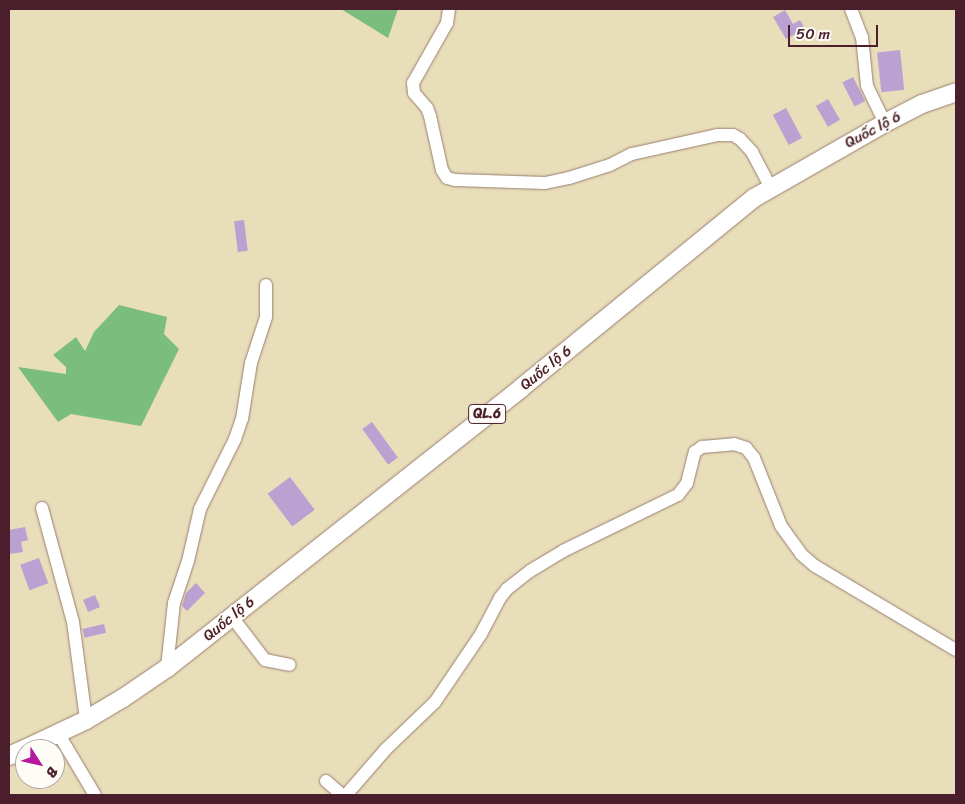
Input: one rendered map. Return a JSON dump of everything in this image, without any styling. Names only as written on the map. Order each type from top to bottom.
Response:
[{"type":"highway","name":"Quốc lộ 6","points":[[47,739],[86,720],[124,698],[167,668],[521,388],[754,198],[885,123],[922,104],[956,92]]},
{"type":"street","points":[[449,9],[447,23],[413,84],[414,93],[427,108],[430,116],[442,170],[447,178],[456,180],[545,183],[569,178],[610,165],[632,154],[717,135],[733,135],[740,139],[752,152],[771,188]]},
{"type":"street","points":[[851,9],[862,37],[867,86],[885,123]]},
{"type":"street","points":[[167,668],[174,603],[188,561],[200,509],[235,439],[242,419],[251,363],[266,318],[266,285]]},
{"type":"street","points":[[326,781],[344,795],[386,749],[435,702],[482,634],[500,598],[507,589],[536,567],[563,551],[678,495],[687,483],[695,452],[702,447],[734,444],[746,448],[754,458],[781,526],[800,554],[815,566],[956,650]]},
{"type":"street","points":[[42,508],[73,622],[86,720]]},
{"type":"street","points":[[232,617],[264,660],[290,665]]},
{"type":"street","points":[[58,734],[95,795]]},
{"type":"green space","points":[[341,9],[398,9],[388,38]]},
{"type":"green space","points":[[119,305],[167,317],[164,334],[179,349],[141,426],[71,414],[58,422],[18,367],[66,374],[66,367],[53,355],[76,337],[85,351],[94,332]]},
{"type":"building","points":[[785,10],[793,24],[800,20],[805,29],[786,39],[773,17]]},
{"type":"building","points":[[900,50],[904,90],[881,92],[877,52]]},
{"type":"building","points":[[853,77],[865,101],[855,107],[842,82]]},
{"type":"building","points":[[828,99],[840,120],[828,127],[816,106]]},
{"type":"building","points":[[786,108],[802,138],[789,145],[773,115]]},
{"type":"building","points":[[244,220],[248,251],[238,252],[234,221]]},
{"type":"building","points":[[372,422],[398,458],[388,465],[362,429]]},
{"type":"building","points":[[290,477],[315,510],[292,527],[268,494]]},
{"type":"building","points":[[25,527],[28,540],[21,542],[23,552],[9,554],[9,530]]},
{"type":"building","points":[[39,558],[48,583],[29,590],[20,565]]},
{"type":"building","points":[[196,583],[205,593],[187,611],[182,606],[186,593]]},
{"type":"building","points":[[95,595],[100,607],[88,612],[83,600]]},
{"type":"building","points":[[104,624],[106,633],[85,638],[83,629]]}]
